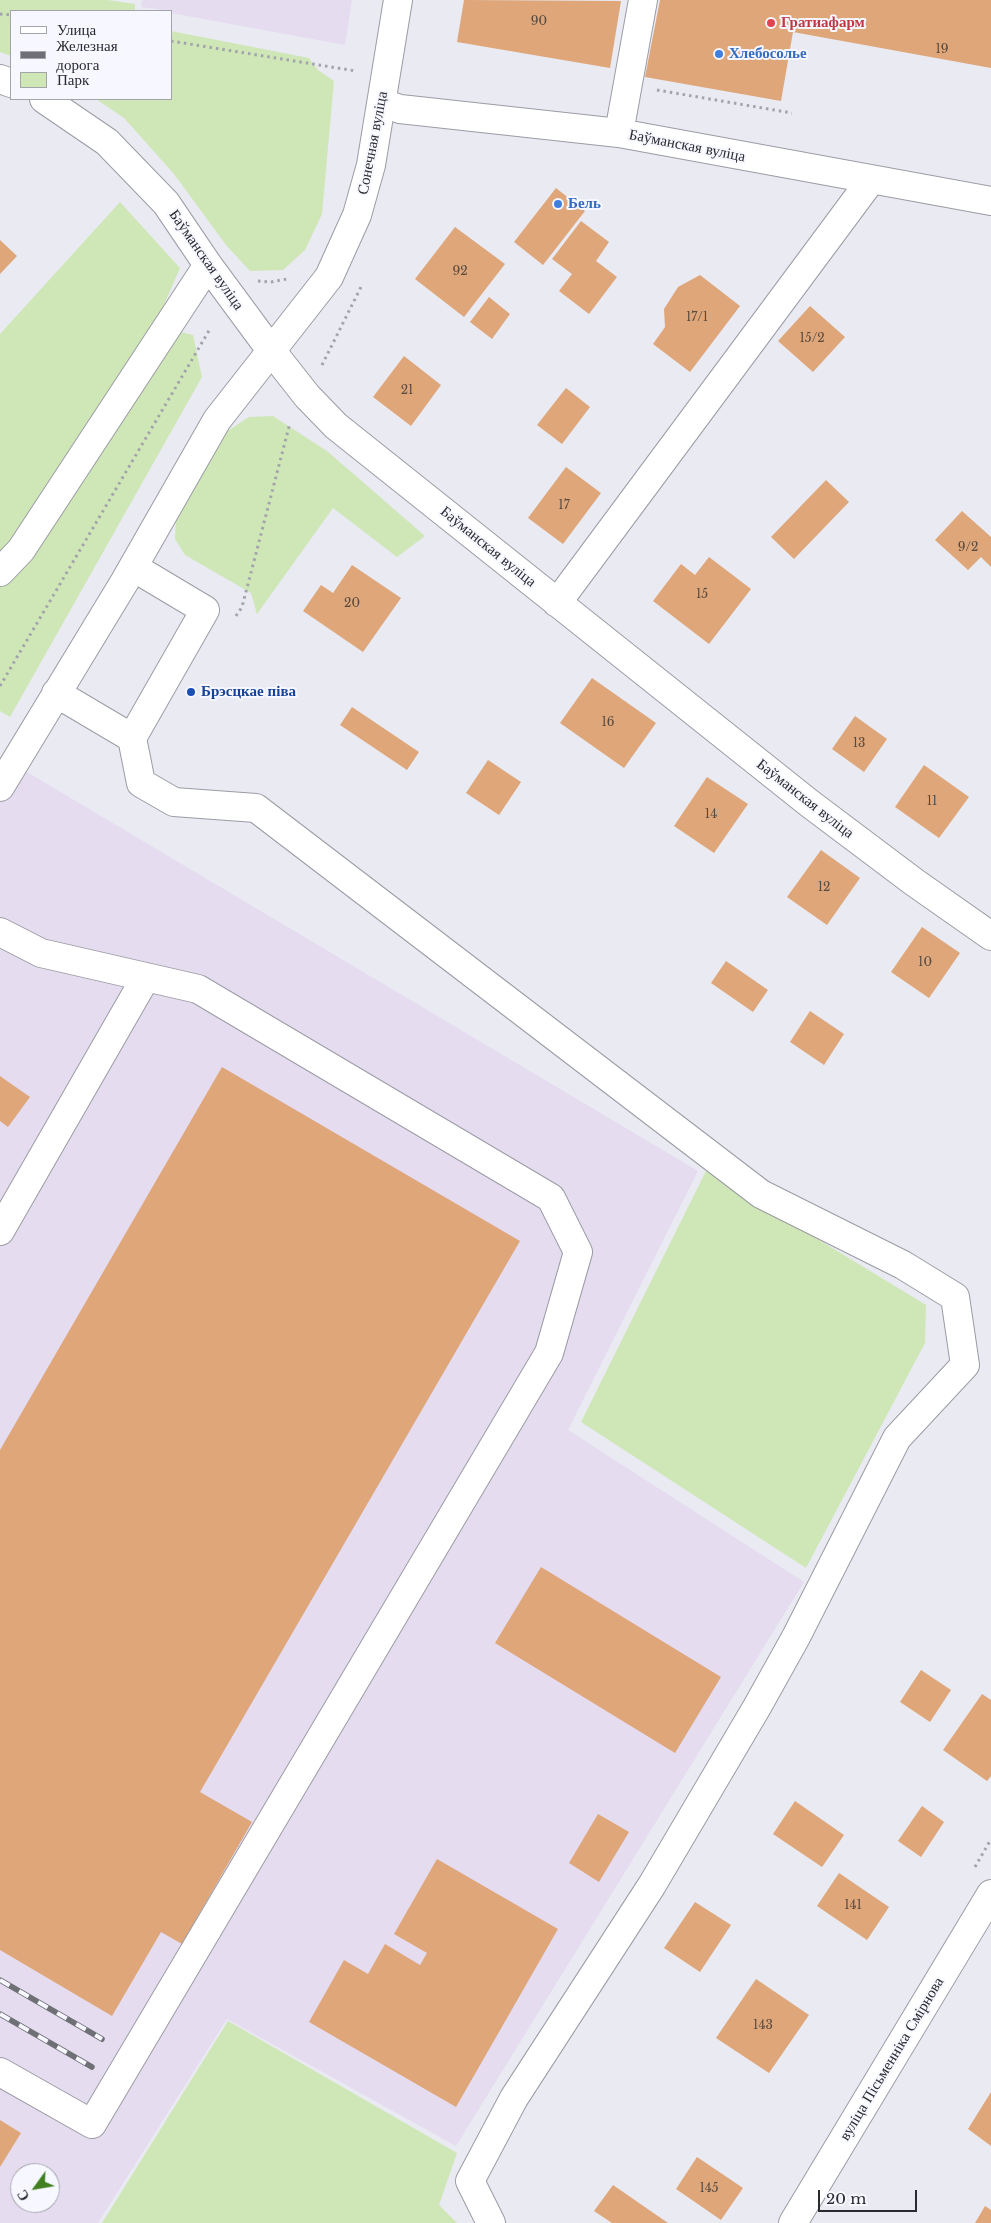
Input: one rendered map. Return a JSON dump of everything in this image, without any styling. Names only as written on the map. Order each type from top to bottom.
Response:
[{"type":"street","name":"Сонечная вуліца","points":[[0,787],[133,567],[217,420],[329,277],[357,215],[371,165],[398,0]]},
{"type":"street","points":[[619,133],[643,0]]},
{"type":"street","name":"Баўманская вуліца","points":[[45,100],[107,142],[166,203],[208,265],[270,350],[307,396],[336,426],[809,804],[991,936]]},
{"type":"street","name":"Баўманская вуліца","points":[[382,103],[400,109],[619,133],[991,201]]},
{"type":"street","points":[[557,603],[871,180]]},
{"type":"street","points":[[0,572],[21,550],[208,265]]},
{"type":"street","points":[[133,567],[205,610],[132,738],[141,783],[174,802],[256,808],[761,1194],[903,1265],[955,1296],[965,1365],[897,1438],[796,1637],[757,1707],[652,1885],[514,2098],[470,2182],[491,2223]]},
{"type":"street","points":[[56,693],[132,738]]},
{"type":"street","points":[[0,932],[41,952],[198,989],[551,1198],[578,1252],[549,1353],[92,2124],[0,2072]]},
{"type":"street","points":[[0,1231],[146,977]]},
{"type":"street","name":"вуліца Пісьменніка Смірнова","points":[[793,2223],[991,1894]]},
{"type":"path","points":[[354,81],[357,62]]},
{"type":"path","points":[[628,85],[792,113]]},
{"type":"path","points":[[232,624],[242,607],[288,426],[307,396],[360,290],[364,277]]},
{"type":"path","points":[[249,280],[271,282],[288,279]]},
{"type":"path","points":[[0,686],[210,329]]},
{"type":"shaded area","points":[[142,0],[352,0],[345,45],[172,13],[172,10],[141,7]]},
{"type":"shaded area","points":[[0,756],[698,1171],[568,1430],[804,1582],[456,2146],[227,2019],[98,2223],[0,2223]]},
{"type":"green space","points":[[0,0],[108,0],[135,4],[135,10],[10,10],[10,56],[0,52]]},
{"type":"green space","points":[[172,31],[309,58],[318,70],[334,81],[322,214],[305,250],[283,270],[250,271],[226,245],[174,174],[124,118],[97,100],[172,100]]},
{"type":"green space","points":[[120,202],[180,268],[163,307],[107,394],[23,533],[0,554],[0,334]]},
{"type":"green space","points":[[177,331],[193,335],[202,377],[10,717],[0,711],[0,585]]},
{"type":"green space","points":[[273,416],[327,451],[425,536],[397,557],[333,508],[257,614],[251,593],[185,555],[175,539],[176,517],[226,432],[249,417]]},
{"type":"green space","points":[[706,1171],[926,1305],[925,1343],[806,1568],[581,1422]]},
{"type":"green space","points":[[228,2021],[457,2153],[439,2205],[457,2223],[102,2223]]},
{"type":"building","points":[[464,0],[621,1],[610,68],[457,42]]},
{"type":"building","points":[[660,0],[991,0],[991,68],[793,32],[781,101],[645,77]]},
{"type":"building","points":[[556,188],[585,211],[543,265],[514,242]]},
{"type":"building","points":[[581,221],[609,242],[596,261],[617,277],[589,314],[559,291],[572,274],[552,259]]},
{"type":"building","points":[[455,227],[505,264],[464,317],[415,279]]},
{"type":"building","points":[[0,240],[17,256],[0,274]]},
{"type":"building","points":[[700,275],[740,306],[690,372],[653,344],[665,327],[664,309],[678,287]]},
{"type":"building","points":[[489,297],[510,314],[492,339],[470,322]]},
{"type":"building","points":[[810,306],[845,337],[813,372],[778,341]]},
{"type":"building","points":[[404,356],[441,385],[411,426],[373,397]]},
{"type":"building","points":[[566,388],[590,407],[562,444],[537,425]]},
{"type":"building","points":[[566,467],[601,493],[563,544],[528,518]]},
{"type":"building","points":[[826,480],[849,502],[794,559],[771,537]]},
{"type":"building","points":[[962,511],[991,537],[991,567],[981,557],[968,570],[935,540]]},
{"type":"building","points":[[709,557],[751,589],[709,644],[653,601],[681,564],[695,575]]},
{"type":"building","points":[[352,565],[401,598],[363,652],[303,611],[321,585],[333,593]]},
{"type":"building","points":[[592,678],[656,723],[624,768],[560,723]]},
{"type":"building","points":[[352,707],[419,752],[407,770],[340,725]]},
{"type":"building","points":[[855,716],[887,739],[864,772],[832,749]]},
{"type":"building","points":[[488,760],[521,782],[499,815],[466,793]]},
{"type":"building","points":[[924,765],[969,797],[939,838],[895,807]]},
{"type":"building","points":[[707,777],[748,804],[714,853],[674,826]]},
{"type":"building","points":[[821,850],[860,878],[827,925],[787,897]]},
{"type":"building","points":[[922,927],[960,953],[929,998],[891,972]]},
{"type":"building","points":[[726,961],[768,990],[753,1012],[711,983]]},
{"type":"building","points":[[810,1011],[844,1034],[824,1065],[790,1042]]},
{"type":"building","points":[[222,1067],[520,1241],[200,1792],[252,1822],[182,1944],[161,1932],[112,2016],[0,1950],[0,1450]]},
{"type":"building","points":[[0,1076],[30,1097],[8,1127],[0,1121]]},
{"type":"building","points":[[541,1567],[721,1677],[675,1753],[495,1643]]},
{"type":"building","points":[[921,1670],[951,1690],[930,1722],[900,1702]]},
{"type":"building","points":[[982,1694],[991,1700],[991,1776],[987,1781],[943,1750]]},
{"type":"building","points":[[795,1801],[844,1835],[822,1867],[773,1834]]},
{"type":"building","points":[[922,1806],[944,1822],[921,1857],[898,1841]]},
{"type":"building","points":[[598,1814],[629,1832],[599,1882],[569,1863]]},
{"type":"building","points":[[437,1859],[558,1929],[456,2107],[309,2022],[344,1960],[368,1974],[385,1944],[420,1965],[427,1953],[394,1934]]},
{"type":"building","points":[[839,1873],[889,1907],[867,1940],[817,1906]]},
{"type":"building","points":[[695,1902],[731,1925],[700,1972],[664,1948]]},
{"type":"building","points":[[756,1979],[809,2015],[769,2073],[716,2038]]},
{"type":"building","points":[[991,2092],[991,2146],[968,2129]]},
{"type":"building","points":[[0,2120],[21,2133],[0,2167]]},
{"type":"building","points":[[697,2157],[743,2188],[721,2220],[676,2189]]},
{"type":"building","points":[[613,2185],[668,2223],[612,2223],[594,2211]]},
{"type":"building","points":[[985,2206],[991,2210],[991,2223],[975,2223]]},
{"type":"railway","points":[[0,1980],[102,2039]]},
{"type":"railway","points":[[0,2014],[92,2067]]},
{"type":"place","name":"Гратиафарм","points":[[771,23]]},
{"type":"place","name":"Хлебосолье","points":[[719,54]]},
{"type":"place","name":"Бель","points":[[558,204]]},
{"type":"place","name":"Брэсцкае піва","points":[[191,692]]}]
